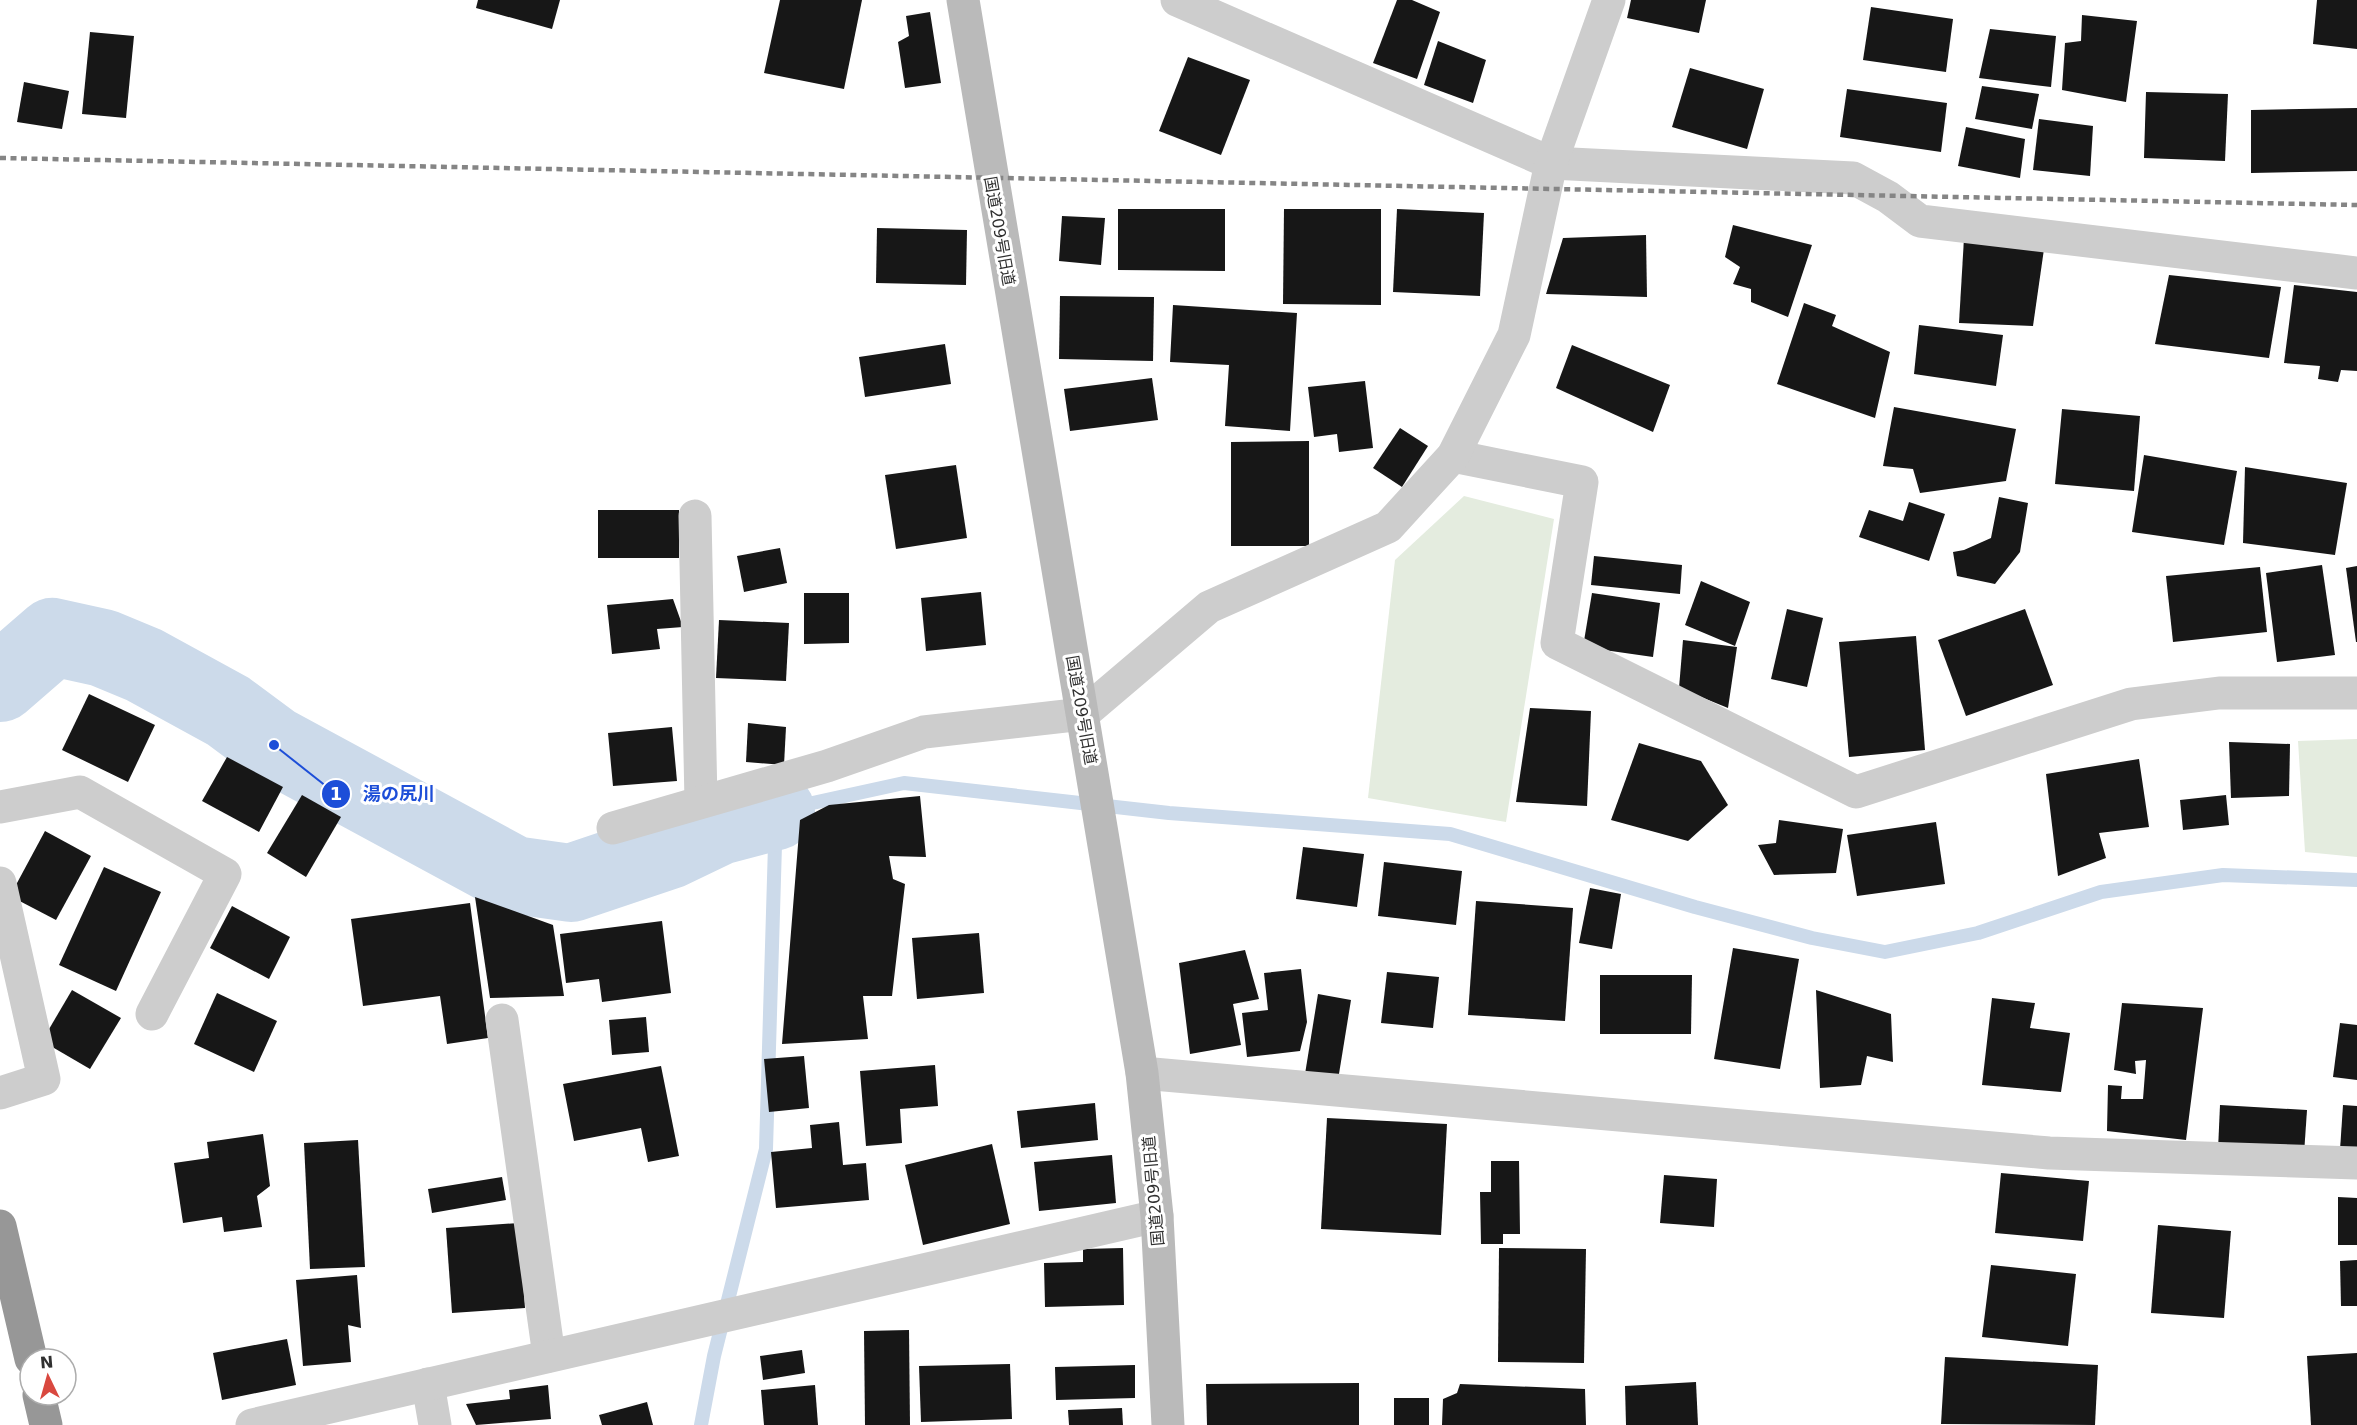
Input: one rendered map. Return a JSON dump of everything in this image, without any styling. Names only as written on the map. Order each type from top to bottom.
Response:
[{"type":"highway","points":[[0,1226],[28,1347]]},
{"type":"highway","points":[[42,1407],[46,1425]]},
{"type":"street","name":"国道209号旧道","points":[[963,0],[1142,1073],[1157,1216],[1168,1425]]},
{"type":"street","points":[[1177,0],[1551,164],[1853,178],[1888,197],[1920,221],[2357,273]]},
{"type":"street","points":[[614,828],[827,766],[924,732],[1083,714],[1209,607],[1388,528],[1453,456],[1514,335],[1551,164],[1609,0]]},
{"type":"street","points":[[1453,456],[1582,482],[1557,643],[1856,792],[2131,704],[2219,693],[2357,693]]},
{"type":"street","points":[[694,516],[701,802]]},
{"type":"street","points":[[0,807],[80,792],[225,874],[152,1014]]},
{"type":"street","points":[[0,883],[44,1079],[0,1093]]},
{"type":"street","points":[[502,1020],[549,1356]]},
{"type":"street","points":[[1142,1073],[2049,1153],[2357,1163]]},
{"type":"street","points":[[252,1425],[1157,1216]]},
{"type":"street","points":[[428,1384],[435,1425]]},
{"type":"shaded area","points":[[1464,496],[1554,519],[1506,822],[1368,798],[1395,560]]},
{"type":"shaded area","points":[[2357,739],[2357,857],[2305,852],[2298,741]]},
{"type":"building","points":[[478,0],[560,0],[552,29],[476,8]]},
{"type":"building","points":[[780,0],[862,0],[844,89],[764,73]]},
{"type":"building","points":[[1397,0],[1412,0],[1440,12],[1417,79],[1373,63]]},
{"type":"building","points":[[1631,0],[1706,0],[1699,33],[1627,18]]},
{"type":"building","points":[[2317,0],[2357,0],[2357,49],[2313,44]]},
{"type":"building","points":[[1871,7],[1953,19],[1946,72],[1863,60]]},
{"type":"building","points":[[930,12],[941,83],[905,88],[898,42],[909,36],[906,16]]},
{"type":"building","points":[[2082,15],[2137,21],[2126,102],[2062,90],[2065,43],[2081,41]]},
{"type":"building","points":[[1990,29],[2056,36],[2051,87],[1979,78]]},
{"type":"building","points":[[90,32],[134,36],[126,118],[82,114]]},
{"type":"building","points":[[1438,41],[1486,60],[1473,103],[1424,85]]},
{"type":"building","points":[[1188,57],[1250,80],[1221,155],[1159,131]]},
{"type":"building","points":[[1690,68],[1764,89],[1747,149],[1672,127]]},
{"type":"building","points":[[24,82],[69,91],[62,129],[17,122]]},
{"type":"building","points":[[1982,86],[2039,94],[2032,129],[1975,119]]},
{"type":"building","points":[[1847,89],[1947,103],[1941,152],[1840,137]]},
{"type":"building","points":[[2146,92],[2228,94],[2225,161],[2144,158]]},
{"type":"building","points":[[2357,108],[2357,171],[2251,173],[2251,110]]},
{"type":"building","points":[[2039,119],[2093,126],[2090,176],[2033,170]]},
{"type":"building","points":[[1966,127],[2025,139],[2020,178],[1958,166]]},
{"type":"building","points":[[1118,209],[1225,209],[1225,271],[1118,270]]},
{"type":"building","points":[[1284,209],[1381,209],[1381,305],[1283,304]]},
{"type":"building","points":[[1397,209],[1484,213],[1480,296],[1393,292]]},
{"type":"building","points":[[1062,216],[1105,218],[1101,265],[1059,261]]},
{"type":"building","points":[[1733,225],[1812,245],[1788,317],[1751,302],[1751,289],[1733,284],[1740,267],[1725,257]]},
{"type":"building","points":[[877,228],[967,230],[966,285],[876,283]]},
{"type":"building","points":[[1646,235],[1647,297],[1546,294],[1563,238]]},
{"type":"building","points":[[1964,238],[2044,249],[2033,326],[1959,323]]},
{"type":"building","points":[[2169,275],[2281,287],[2269,358],[2155,344]]},
{"type":"building","points":[[2294,285],[2357,292],[2357,371],[2341,370],[2338,382],[2318,379],[2320,366],[2284,363]]},
{"type":"building","points":[[1060,296],[1154,297],[1153,361],[1059,359]]},
{"type":"building","points":[[1804,303],[1836,315],[1832,326],[1890,352],[1875,418],[1777,384]]},
{"type":"building","points":[[1173,305],[1297,313],[1290,431],[1225,426],[1229,365],[1170,362]]},
{"type":"building","points":[[1919,325],[2003,335],[1996,386],[1914,374]]},
{"type":"building","points":[[945,344],[951,384],[865,397],[859,357]]},
{"type":"building","points":[[1572,345],[1670,385],[1653,432],[1556,388]]},
{"type":"building","points":[[1152,378],[1158,420],[1070,431],[1064,389]]},
{"type":"building","points":[[1365,381],[1373,448],[1339,452],[1337,434],[1314,437],[1308,387]]},
{"type":"building","points":[[1894,407],[2016,429],[2006,481],[1920,493],[1913,469],[1883,466]]},
{"type":"building","points":[[2062,409],[2140,416],[2134,491],[2055,484]]},
{"type":"building","points":[[1400,428],[1428,446],[1402,487],[1373,468]]},
{"type":"building","points":[[1309,441],[1309,546],[1231,546],[1231,442]]},
{"type":"building","points":[[2144,455],[2237,471],[2224,545],[2132,532]]},
{"type":"building","points":[[956,465],[967,538],[896,549],[885,475]]},
{"type":"building","points":[[2245,467],[2347,483],[2335,555],[2243,543]]},
{"type":"building","points":[[1999,497],[2028,503],[2020,552],[1995,584],[1957,576],[1953,552],[1964,550],[1991,538]]},
{"type":"building","points":[[1909,502],[1945,514],[1929,561],[1859,537],[1869,510],[1903,521]]},
{"type":"building","points":[[598,510],[679,510],[679,558],[598,558]]},
{"type":"building","points":[[780,548],[787,583],[744,592],[737,556]]},
{"type":"building","points":[[1594,556],[1682,565],[1680,594],[1591,585]]},
{"type":"building","points":[[2322,565],[2335,655],[2277,662],[2266,573]]},
{"type":"building","points":[[2357,566],[2357,642],[2356,642],[2346,568]]},
{"type":"building","points":[[2260,567],[2267,632],[2173,642],[2166,576]]},
{"type":"building","points":[[1701,581],[1750,602],[1735,646],[1685,625]]},
{"type":"building","points":[[981,592],[986,645],[926,651],[921,598]]},
{"type":"building","points":[[804,593],[849,593],[849,643],[804,644]]},
{"type":"building","points":[[1592,593],[1660,603],[1653,657],[1583,647]]},
{"type":"building","points":[[673,599],[683,627],[657,629],[660,649],[612,654],[607,605]]},
{"type":"building","points":[[1787,609],[1823,618],[1807,687],[1771,679]]},
{"type":"building","points":[[2025,609],[2053,685],[1966,716],[1938,640]]},
{"type":"building","points":[[719,620],[789,623],[786,681],[716,678]]},
{"type":"building","points":[[1916,636],[1925,750],[1849,757],[1839,642]]},
{"type":"building","points":[[1683,640],[1737,647],[1728,708],[1679,688]]},
{"type":"building","points":[[89,694],[155,725],[128,782],[62,750]]},
{"type":"building","points":[[1530,708],[1591,711],[1587,806],[1516,802]]},
{"type":"building","points":[[748,723],[786,727],[784,765],[746,762]]},
{"type":"building","points":[[672,727],[677,781],[613,786],[608,733]]},
{"type":"building","points":[[2229,742],[2290,744],[2289,796],[2231,798]]},
{"type":"building","points":[[1639,743],[1701,761],[1728,805],[1688,841],[1611,820]]},
{"type":"building","points":[[227,757],[283,787],[259,832],[202,801]]},
{"type":"building","points":[[2139,759],[2149,827],[2099,833],[2106,858],[2058,876],[2046,774]]},
{"type":"building","points":[[302,795],[341,817],[306,877],[267,853]]},
{"type":"building","points":[[2226,795],[2229,825],[2183,830],[2180,800]]},
{"type":"building","points":[[920,796],[926,857],[889,856],[893,879],[905,884],[892,996],[863,996],[868,1039],[782,1044],[800,820],[829,805]]},
{"type":"building","points":[[1779,820],[1843,829],[1836,873],[1774,875],[1758,845],[1776,843]]},
{"type":"building","points":[[1936,822],[1945,884],[1857,896],[1847,835]]},
{"type":"building","points":[[45,831],[91,856],[56,920],[10,896]]},
{"type":"building","points":[[1303,847],[1364,854],[1357,907],[1296,899]]},
{"type":"building","points":[[1384,862],[1462,871],[1456,925],[1378,916]]},
{"type":"building","points":[[104,867],[161,892],[116,991],[59,965]]},
{"type":"building","points":[[1590,888],[1621,894],[1612,949],[1579,943]]},
{"type":"building","points":[[475,897],[553,925],[564,996],[490,998]]},
{"type":"building","points":[[1476,901],[1573,908],[1565,1021],[1468,1015]]},
{"type":"building","points":[[470,903],[488,1038],[447,1044],[440,996],[363,1006],[351,919]]},
{"type":"building","points":[[232,906],[290,937],[269,979],[210,948]]},
{"type":"building","points":[[662,921],[671,993],[602,1002],[599,979],[566,983],[560,934]]},
{"type":"building","points":[[979,933],[984,993],[917,999],[912,938]]},
{"type":"building","points":[[1733,948],[1799,959],[1780,1069],[1714,1059]]},
{"type":"building","points":[[1245,950],[1259,999],[1233,1004],[1241,1045],[1190,1054],[1179,963]]},
{"type":"building","points":[[1301,969],[1307,1022],[1300,1051],[1247,1057],[1242,1013],[1268,1010],[1264,973]]},
{"type":"building","points":[[1387,972],[1439,977],[1433,1028],[1381,1023]]},
{"type":"building","points":[[1600,975],[1692,975],[1691,1034],[1600,1034]]},
{"type":"building","points":[[72,990],[121,1018],[90,1069],[42,1041]]},
{"type":"building","points":[[1816,990],[1891,1014],[1893,1062],[1867,1056],[1861,1085],[1820,1088]]},
{"type":"building","points":[[217,993],[277,1021],[254,1072],[194,1044]]},
{"type":"building","points":[[1318,994],[1351,1000],[1338,1080],[1305,1074]]},
{"type":"building","points":[[1992,998],[2035,1003],[2030,1028],[2070,1033],[2061,1092],[1982,1085]]},
{"type":"building","points":[[2122,1003],[2203,1008],[2186,1140],[2107,1131],[2108,1085],[2122,1086],[2121,1099],[2143,1099],[2146,1060],[2135,1061],[2136,1074],[2114,1070]]},
{"type":"building","points":[[646,1017],[649,1052],[612,1055],[609,1020]]},
{"type":"building","points":[[2340,1023],[2357,1025],[2357,1080],[2333,1077]]},
{"type":"building","points":[[804,1056],[809,1108],[769,1112],[764,1059]]},
{"type":"building","points":[[935,1065],[938,1106],[900,1109],[902,1143],[866,1146],[860,1071]]},
{"type":"building","points":[[661,1066],[679,1156],[648,1162],[641,1128],[574,1141],[563,1084]]},
{"type":"building","points":[[1095,1103],[1098,1140],[1021,1148],[1017,1111]]},
{"type":"building","points":[[2220,1105],[2307,1110],[2304,1154],[2218,1150]]},
{"type":"building","points":[[2343,1105],[2357,1106],[2357,1151],[2340,1150]]},
{"type":"building","points":[[1327,1118],[1447,1124],[1441,1235],[1321,1229]]},
{"type":"building","points":[[839,1122],[843,1165],[866,1163],[869,1200],[776,1208],[771,1152],[812,1148],[810,1125]]},
{"type":"building","points":[[263,1134],[270,1186],[257,1196],[262,1227],[224,1232],[222,1217],[183,1223],[174,1163],[209,1158],[207,1142]]},
{"type":"building","points":[[358,1140],[365,1267],[310,1269],[304,1143]]},
{"type":"building","points":[[992,1144],[1010,1224],[923,1245],[905,1165]]},
{"type":"building","points":[[1112,1155],[1116,1203],[1039,1211],[1034,1162]]},
{"type":"building","points":[[1491,1161],[1519,1161],[1520,1234],[1503,1234],[1503,1244],[1481,1244],[1480,1192],[1491,1192]]},
{"type":"building","points":[[2001,1173],[2089,1181],[2083,1241],[1995,1233]]},
{"type":"building","points":[[1664,1175],[1717,1179],[1714,1227],[1660,1223]]},
{"type":"building","points":[[502,1177],[506,1200],[432,1213],[428,1189]]},
{"type":"building","points":[[2338,1197],[2357,1198],[2357,1245],[2338,1245]]},
{"type":"building","points":[[519,1223],[525,1308],[452,1313],[446,1228]]},
{"type":"building","points":[[2158,1225],[2231,1231],[2224,1318],[2151,1313]]},
{"type":"building","points":[[1123,1248],[1124,1305],[1045,1307],[1044,1263],[1083,1262],[1083,1249]]},
{"type":"building","points":[[1499,1248],[1586,1249],[1584,1363],[1498,1362]]},
{"type":"building","points":[[2357,1260],[2357,1306],[2341,1306],[2340,1261]]},
{"type":"building","points":[[1991,1265],[2076,1274],[2068,1346],[1982,1337]]},
{"type":"building","points":[[357,1275],[361,1328],[348,1325],[351,1362],[303,1366],[296,1280]]},
{"type":"building","points":[[909,1330],[910,1425],[865,1425],[864,1331]]},
{"type":"building","points":[[287,1339],[296,1385],[222,1400],[213,1353]]},
{"type":"building","points":[[802,1350],[805,1373],[763,1380],[760,1356]]},
{"type":"building","points":[[2357,1353],[2357,1425],[2311,1425],[2307,1356]]},
{"type":"building","points":[[1945,1357],[2098,1365],[2095,1425],[1941,1424]]},
{"type":"building","points":[[1010,1364],[1012,1419],[921,1422],[919,1366]]},
{"type":"building","points":[[1135,1365],[1135,1398],[1056,1400],[1055,1367]]},
{"type":"building","points":[[1696,1382],[1698,1425],[1626,1425],[1625,1386]]},
{"type":"building","points":[[1359,1383],[1359,1425],[1207,1425],[1206,1384]]},
{"type":"building","points":[[1460,1384],[1585,1389],[1586,1425],[1442,1425],[1443,1399],[1457,1393]]},
{"type":"building","points":[[548,1385],[551,1419],[476,1425],[466,1404],[510,1399],[509,1390]]},
{"type":"building","points":[[815,1385],[818,1425],[764,1425],[761,1390]]},
{"type":"building","points":[[1394,1398],[1429,1398],[1429,1425],[1394,1425]]},
{"type":"building","points":[[647,1402],[653,1425],[602,1425],[599,1415]]},
{"type":"building","points":[[1122,1408],[1123,1425],[1069,1425],[1068,1410]]},
{"type":"waterway","points":[[0,683],[53,637],[103,648],[144,665],[228,711],[274,745],[514,875],[571,883],[669,850],[719,826],[776,811]]},
{"type":"waterway","points":[[701,1425],[714,1356],[766,1149],[776,811],[904,783],[1169,813],[1450,834],[1695,907],[1812,938],[1885,952],[1978,933],[2101,892],[2223,875],[2357,880]]},
{"type":"railway","points":[[0,158],[2357,205]]},
{"type":"place","name":"湯の尻川","points":[[274,745]]}]
